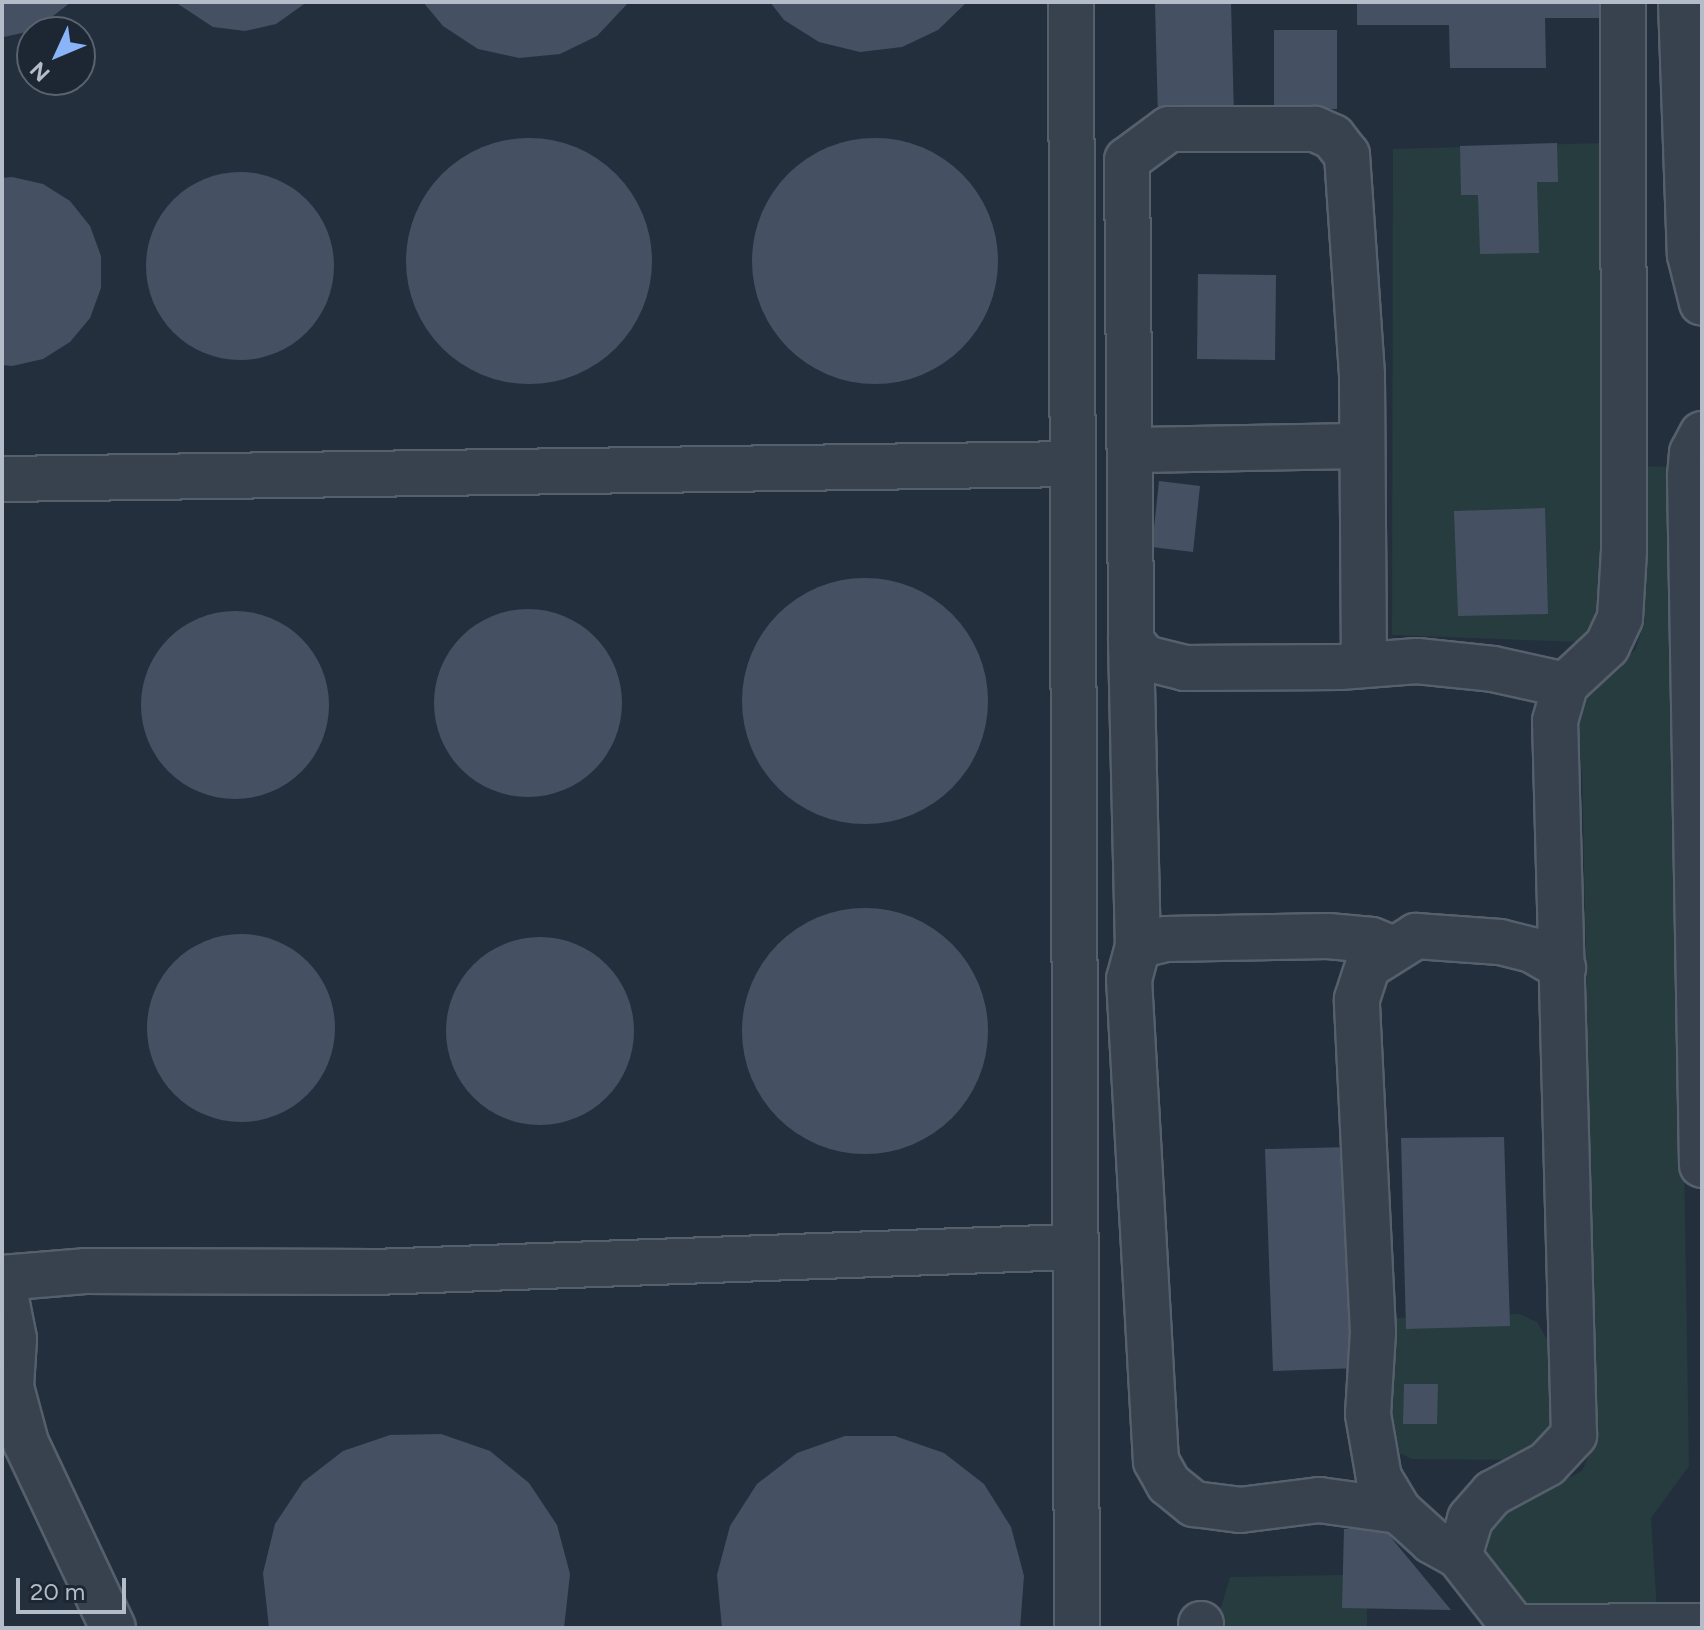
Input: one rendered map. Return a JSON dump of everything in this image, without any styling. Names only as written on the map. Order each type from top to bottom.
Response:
[{"type":"lane","points":[[1071,2],[1073,1247],[1077,1628]]},
{"type":"lane","points":[[1459,1556],[1470,1519],[1493,1493],[1547,1464],[1574,1435],[1555,721],[1565,685],[1607,646],[1620,618],[1624,550],[1623,2]]},
{"type":"lane","points":[[1681,2],[1690,255],[1702,303]]},
{"type":"lane","points":[[1364,665],[1362,375],[1347,155],[1333,137],[1315,129],[1169,129],[1127,160],[1132,450],[1131,641],[1138,946],[1129,979],[1156,1461],[1169,1484],[1194,1504],[1240,1510],[1319,1500],[1399,1511]]},
{"type":"lane","points":[[1702,434],[1692,453],[1690,477],[1702,1165]]},
{"type":"lane","points":[[1132,450],[1361,446]]},
{"type":"lane","points":[[2,479],[1073,464]]},
{"type":"lane","points":[[1131,641],[1145,658],[1185,668],[1417,661],[1493,669],[1565,685]]},
{"type":"lane","points":[[1138,946],[1185,937],[1328,936],[1371,940],[1391,948]]},
{"type":"lane","points":[[1563,968],[1532,950],[1459,936],[1416,936],[1391,948],[1368,966],[1357,999],[1355,1038],[1373,1332],[1368,1414],[1379,1478],[1399,1511],[1432,1541],[1459,1556],[1515,1628],[1702,1626]]},
{"type":"lane","points":[[113,1628],[26,1443],[11,1387],[14,1339],[2,1278],[85,1271],[374,1272],[1073,1247]]},
{"type":"green space","points":[[1603,143],[1604,620],[1580,642],[1392,635],[1393,149]]},
{"type":"green space","points":[[1639,466],[1673,467],[1689,1466],[1651,1518],[1657,1609],[1556,1607],[1523,1603],[1487,1566],[1486,1539],[1489,1518],[1582,1471],[1596,1439],[1582,773],[1575,711],[1594,683],[1635,650],[1645,621]]},
{"type":"green space","points":[[1519,1314],[1537,1322],[1556,1355],[1555,1416],[1548,1437],[1517,1460],[1412,1459],[1395,1451],[1389,1428],[1388,1338],[1395,1318]]},
{"type":"green space","points":[[1343,1575],[1343,1608],[1367,1607],[1367,1628],[1215,1628],[1230,1577]]},
{"type":"building","points":[[2,2],[71,2],[53,16],[16,16],[16,34],[4,37]]},
{"type":"building","points":[[175,2],[307,2],[276,24],[245,31],[213,27]]},
{"type":"building","points":[[423,2],[629,2],[597,36],[560,54],[519,58],[478,49],[443,26]]},
{"type":"building","points":[[770,2],[967,2],[938,30],[902,47],[860,52],[819,42],[784,20]]},
{"type":"building","points":[[1231,2],[1234,116],[1158,117],[1155,3]]},
{"type":"building","points":[[1357,2],[1604,2],[1604,18],[1545,18],[1546,68],[1450,68],[1449,25],[1357,25]]},
{"type":"building","points":[[1274,30],[1337,30],[1337,109],[1274,108]]},
{"type":"building","points":[[529,138],[553,140],[576,147],[598,158],[616,174],[632,192],[643,214],[650,237],[650,285],[643,308],[632,330],[616,348],[598,364],[576,375],[553,382],[529,384],[505,382],[482,375],[460,364],[442,348],[426,330],[415,308],[408,285],[406,261],[408,237],[415,214],[426,192],[442,174],[460,158],[482,147],[505,140]]},
{"type":"building","points":[[875,138],[899,140],[922,147],[944,158],[962,174],[978,192],[989,214],[996,237],[996,285],[989,308],[978,330],[962,348],[944,364],[922,375],[899,382],[875,384],[851,382],[828,375],[806,364],[788,348],[772,330],[761,308],[754,285],[752,261],[754,237],[761,214],[772,192],[788,174],[806,158],[828,147],[851,140]]},
{"type":"building","points":[[1557,143],[1558,182],[1537,182],[1539,253],[1480,254],[1478,195],[1461,195],[1460,146]]},
{"type":"building","points":[[240,172],[276,179],[306,200],[327,230],[334,266],[327,302],[306,332],[276,353],[240,360],[204,353],[174,332],[153,302],[146,266],[153,230],[174,200],[204,179]]},
{"type":"building","points":[[12,177],[43,184],[70,201],[90,226],[101,256],[101,288],[90,318],[70,342],[43,359],[12,366],[2,365],[2,178]]},
{"type":"building","points":[[1198,274],[1276,275],[1275,360],[1197,359]]},
{"type":"building","points":[[1159,481],[1200,486],[1193,552],[1152,547]]},
{"type":"building","points":[[1545,508],[1548,614],[1458,616],[1454,511]]},
{"type":"building","points":[[865,578],[889,580],[912,587],[934,598],[952,614],[968,632],[979,654],[986,677],[986,725],[979,748],[968,770],[952,788],[934,804],[912,815],[889,822],[865,824],[841,822],[818,815],[796,804],[778,788],[762,770],[751,748],[744,725],[742,701],[744,677],[751,654],[762,632],[778,614],[796,598],[818,587],[841,580]]},
{"type":"building","points":[[528,609],[564,616],[594,637],[615,667],[622,703],[615,739],[594,769],[564,790],[528,797],[492,790],[462,769],[441,739],[434,703],[441,667],[462,637],[492,616]]},
{"type":"building","points":[[235,611],[271,618],[301,639],[322,669],[329,705],[322,741],[301,771],[271,792],[235,799],[199,792],[169,771],[148,741],[141,705],[148,669],[169,639],[199,618]]},
{"type":"building","points":[[865,908],[889,910],[912,917],[934,928],[952,944],[968,962],[979,984],[986,1007],[986,1055],[979,1078],[968,1100],[952,1118],[934,1134],[912,1145],[889,1152],[865,1154],[841,1152],[818,1145],[796,1134],[778,1118],[762,1100],[751,1078],[744,1055],[742,1031],[744,1007],[751,984],[762,962],[778,944],[796,928],[818,917],[841,910]]},
{"type":"building","points":[[241,934],[277,941],[307,962],[328,992],[335,1028],[328,1064],[307,1094],[277,1115],[241,1122],[205,1115],[175,1094],[154,1064],[147,1028],[154,992],[175,962],[205,941]]},
{"type":"building","points":[[540,937],[576,944],[606,965],[627,995],[634,1031],[627,1067],[606,1097],[576,1118],[540,1125],[504,1118],[474,1097],[453,1067],[446,1031],[453,995],[474,965],[504,944]]},
{"type":"building","points":[[1504,1137],[1510,1326],[1406,1329],[1401,1138]]},
{"type":"building","points":[[1350,1147],[1358,1368],[1273,1371],[1265,1149]]},
{"type":"building","points":[[1404,1384],[1438,1384],[1437,1424],[1403,1424]]},
{"type":"building","points":[[441,1434],[490,1451],[529,1483],[557,1525],[570,1574],[564,1628],[269,1628],[263,1573],[275,1524],[303,1482],[343,1451],[390,1435]]},
{"type":"building","points":[[845,1436],[895,1436],[944,1453],[984,1484],[1011,1527],[1024,1576],[1020,1628],[722,1628],[717,1575],[730,1526],[757,1484],[797,1453]]},
{"type":"building","points":[[1344,1529],[1384,1529],[1451,1610],[1342,1608]]}]
